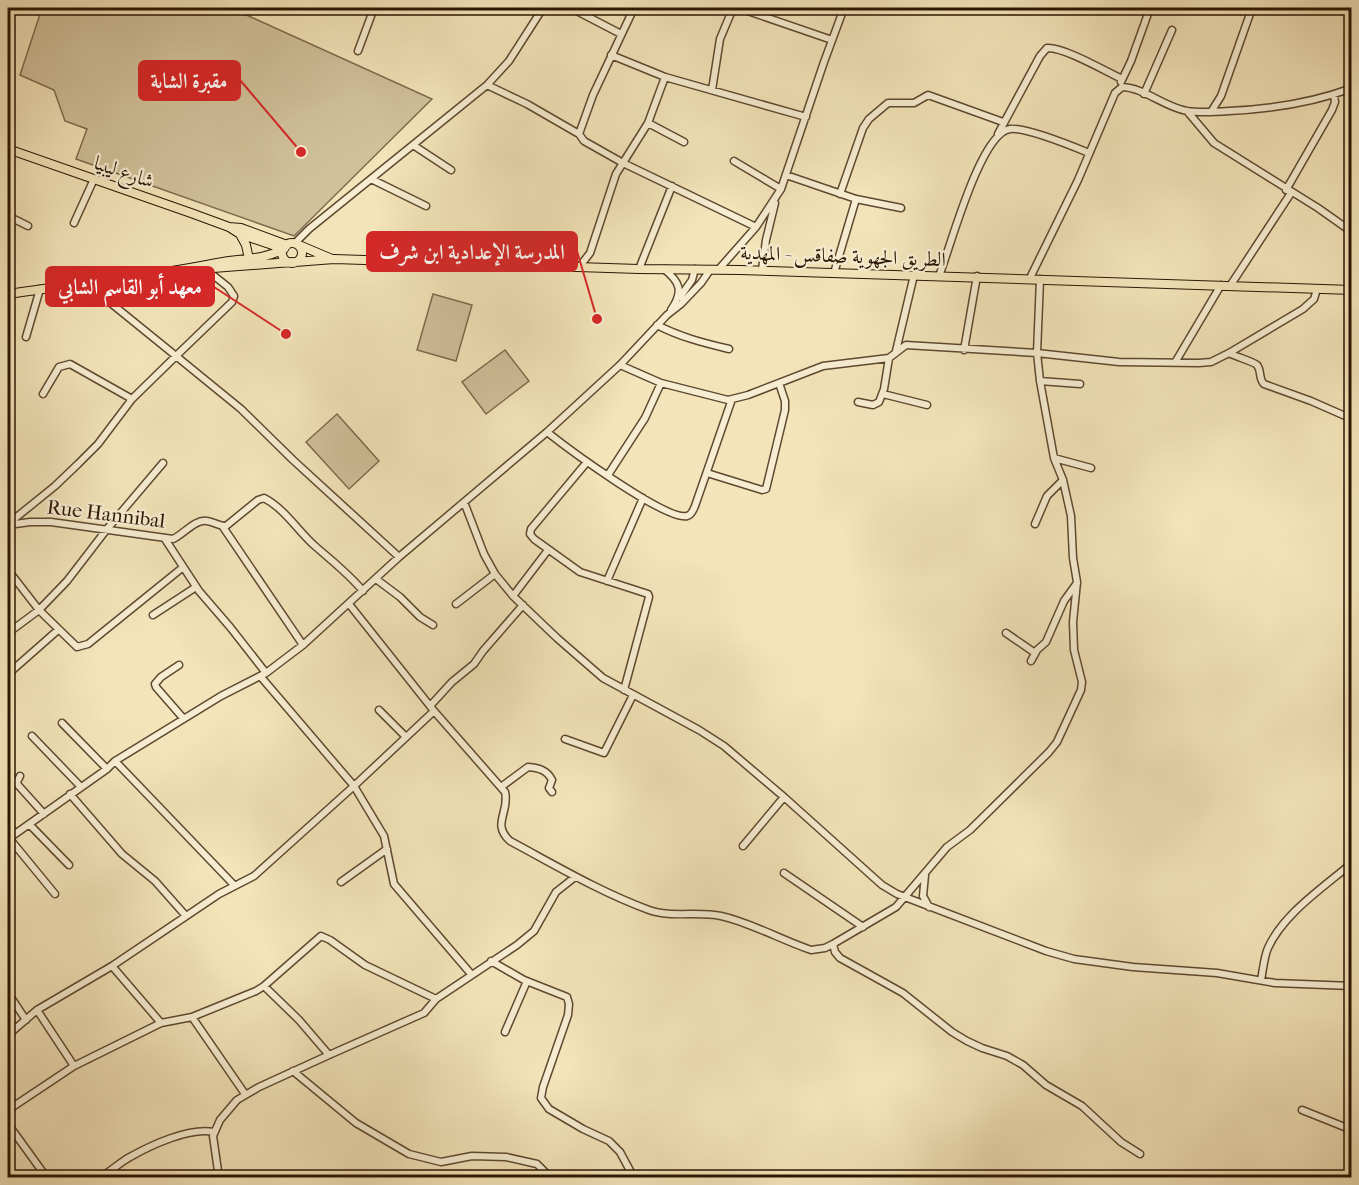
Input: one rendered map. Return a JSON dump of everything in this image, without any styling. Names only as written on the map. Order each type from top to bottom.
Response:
[{"type":"main road","name":"شارع ليبيا","points":[[8,148],[229,227],[240,234],[291,245]]},
{"type":"main road","name":"شارع ليبيا","points":[[229,227],[241,228],[291,245]]},
{"type":"main road","points":[[240,234],[246,245],[250,263]]},
{"type":"main road","name":"الطريق الجهوية صفاقس - المهدية","points":[[250,263],[291,245],[334,259]]},
{"type":"main road","points":[[291,245],[302,253],[300,258],[293,262],[284,258],[291,245]]},
{"type":"main road","name":"الطريق الجهوية صفاقس - المهدية","points":[[8,294],[203,267],[217,263],[334,259],[639,269],[977,276],[1352,290]]},
{"type":"street","points":[[358,51],[374,8]]},
{"type":"street","points":[[291,245],[487,86],[509,61],[543,8]]},
{"type":"street","points":[[571,8],[621,34]]},
{"type":"street","points":[[579,134],[610,55],[634,8]]},
{"type":"street","points":[[712,90],[720,39],[733,8]]},
{"type":"street","points":[[739,8],[832,40]]},
{"type":"street","points":[[719,269],[756,227],[781,189],[844,8]]},
{"type":"street","points":[[1030,278],[1078,180],[1118,90],[1150,8]]},
{"type":"street","points":[[1211,112],[1221,96],[1252,8]]},
{"type":"street","points":[[1144,94],[1172,30]]},
{"type":"street","points":[[996,139],[1003,122],[1040,56],[1047,48],[1066,52],[1122,79]]},
{"type":"street","points":[[610,55],[665,77],[806,117]]},
{"type":"street","points":[[580,266],[590,253],[616,174],[648,123],[665,77]]},
{"type":"street","points":[[487,86],[527,104],[579,134],[584,141],[623,162],[756,227]]},
{"type":"street","points":[[1118,90],[1127,87],[1169,106],[1187,111],[1211,112],[1253,110],[1301,103],[1352,88]]},
{"type":"street","points":[[840,194],[863,128],[878,110],[888,103],[914,103],[928,94],[1003,122]]},
{"type":"street","points":[[1230,286],[1289,191],[1332,110],[1335,102],[1334,95]]},
{"type":"street","points":[[1187,111],[1209,140],[1352,232]]},
{"type":"street","points":[[648,123],[684,142]]},
{"type":"street","points":[[939,276],[963,202],[986,154],[1000,133],[1014,129],[1089,153]]},
{"type":"street","points":[[413,144],[451,170]]},
{"type":"street","points":[[734,161],[781,189]]},
{"type":"street","points":[[786,175],[856,199],[901,208]]},
{"type":"street","points":[[74,223],[94,179]]},
{"type":"street","points":[[371,179],[426,206]]},
{"type":"street","points":[[639,269],[672,186]]},
{"type":"street","points":[[762,270],[766,240],[777,197]]},
{"type":"street","points":[[834,273],[856,199]]},
{"type":"street","points":[[8,216],[28,226]]},
{"type":"street","points":[[8,524],[78,464],[98,444],[132,399],[232,302],[234,296],[228,287],[203,267]]},
{"type":"street","points":[[664,269],[678,281],[680,288],[675,303]]},
{"type":"street","points":[[668,315],[692,279],[695,269]]},
{"type":"street","points":[[55,894],[8,838],[107,769],[115,761],[221,696],[264,675],[303,645],[399,556],[547,432],[620,365],[657,325],[692,293],[710,270]]},
{"type":"street","points":[[896,351],[914,275]]},
{"type":"street","points":[[964,350],[977,276]]},
{"type":"street","points":[[349,604],[432,708],[501,787],[507,797],[501,825],[504,835],[575,877],[650,911],[666,914],[693,913],[721,916],[811,950],[825,948],[896,907],[947,847],[970,830],[1058,742],[1082,686],[1074,650],[1073,622],[1077,582],[1072,558],[1071,516],[1064,480],[1054,458],[1037,353],[1040,279]]},
{"type":"street","points":[[87,283],[241,409],[293,460],[399,556]]},
{"type":"street","points":[[1176,361],[1221,285]]},
{"type":"street","points":[[26,337],[40,289]]},
{"type":"street","points":[[858,402],[876,405],[883,394],[889,358],[906,345],[1037,353],[1119,362],[1211,362],[1303,309],[1314,299],[1317,289]]},
{"type":"street","points":[[657,325],[671,333],[729,349]]},
{"type":"street","points":[[1228,353],[1254,363],[1264,384],[1352,419]]},
{"type":"street","points":[[620,365],[661,383],[722,399],[732,399],[823,366],[889,358]]},
{"type":"street","points":[[44,394],[59,368],[70,364],[132,399]]},
{"type":"street","points":[[1040,381],[1080,384]]},
{"type":"street","points":[[608,475],[645,417],[661,383]]},
{"type":"street","points":[[707,473],[762,490],[766,489],[785,410],[785,401],[779,383]]},
{"type":"street","points":[[883,394],[927,405]]},
{"type":"street","points":[[547,432],[587,462],[644,498],[677,515],[687,516],[694,510],[732,399]]},
{"type":"street","points":[[1054,458],[1091,468]]},
{"type":"street","points":[[587,462],[530,532],[531,537],[580,572],[648,594],[624,690]]},
{"type":"street","points":[[8,633],[39,610],[67,581],[163,463]]},
{"type":"street","points":[[1035,524],[1047,496],[1064,480]]},
{"type":"street","points":[[607,581],[644,498]]},
{"type":"street","points":[[303,645],[223,526],[258,500],[267,500],[314,546],[344,570],[363,591]]},
{"type":"street","points":[[464,502],[484,554],[495,574],[513,596],[591,668],[603,678],[724,746],[882,885],[929,907],[1046,951],[1074,959],[1133,967],[1209,972],[1275,983],[1352,986]]},
{"type":"street","name":"Rue Hannibal","points":[[8,524],[51,522],[165,539],[173,539],[198,522],[206,520],[223,526]]},
{"type":"street","points":[[165,539],[196,587],[354,786],[384,836],[394,884],[471,974]]},
{"type":"street","points":[[513,596],[548,550]]},
{"type":"street","points":[[8,570],[39,610],[77,647],[88,644],[182,568]]},
{"type":"street","points":[[456,604],[495,574]]},
{"type":"street","points":[[376,579],[400,597],[420,617],[433,624]]},
{"type":"street","points":[[1031,661],[1035,653],[1046,642],[1064,601],[1077,582]]},
{"type":"street","points":[[153,615],[196,587]]},
{"type":"street","points":[[8,1035],[37,1010],[112,966],[265,867],[405,736],[432,708],[452,682],[474,664],[523,605]]},
{"type":"street","points":[[8,675],[58,630]]},
{"type":"street","points":[[1006,633],[1035,653]]},
{"type":"street","points":[[179,665],[155,684],[183,718]]},
{"type":"street","points":[[565,738],[604,753],[633,695]]},
{"type":"street","points":[[380,710],[405,736]]},
{"type":"street","points":[[62,723],[107,769]]},
{"type":"street","points":[[32,736],[81,787]]},
{"type":"street","points":[[115,761],[234,885]]},
{"type":"street","points":[[501,787],[528,767],[540,768],[552,780],[549,788],[552,792]]},
{"type":"street","points":[[20,776],[18,785],[44,813]]},
{"type":"street","points":[[70,794],[122,854],[155,881],[186,916]]},
{"type":"street","points":[[743,846],[784,797]]},
{"type":"street","points":[[29,824],[69,865]]},
{"type":"street","points":[[8,825],[15,833]]},
{"type":"street","points":[[341,882],[387,849]]},
{"type":"street","points":[[1261,980],[1267,949],[1277,932],[1304,904],[1352,863]]},
{"type":"street","points":[[926,872],[923,896],[929,907]]},
{"type":"street","points":[[784,873],[863,927]]},
{"type":"street","points":[[219,1178],[213,1144],[214,1132],[226,1112],[245,1094],[416,1018],[429,1009],[436,999],[517,945],[534,931],[556,892],[575,877]]},
{"type":"street","points":[[8,1110],[74,1066],[161,1023],[192,1017],[264,986],[321,936],[365,965],[436,999]]},
{"type":"street","points":[[833,944],[840,958],[903,993],[952,1032],[975,1045],[1007,1056],[1023,1065],[1046,1085],[1082,1106],[1121,1142],[1140,1154]]},
{"type":"street","points":[[491,961],[527,981],[567,997],[567,1015],[540,1095],[543,1103],[549,1109],[583,1130],[609,1141],[620,1152],[634,1178]]},
{"type":"street","points":[[112,966],[161,1023]]},
{"type":"street","points":[[505,1032],[527,981]]},
{"type":"street","points":[[264,986],[329,1055]]},
{"type":"street","points":[[8,993],[26,1020]]},
{"type":"street","points":[[37,1010],[74,1066]]},
{"type":"street","points":[[192,1017],[245,1094]]},
{"type":"street","points":[[293,1071],[357,1123],[410,1154],[441,1162],[472,1156],[521,1159],[537,1164],[551,1178]]},
{"type":"street","points":[[1302,1110],[1352,1130]]},
{"type":"street","points":[[8,1124],[47,1178]]},
{"type":"street","points":[[99,1178],[131,1156],[160,1143],[198,1130],[214,1132]]},
{"type":"street","points":[[1351,1178],[1352,1173]]},
{"type":"shaded area","points":[[42,8],[231,8],[432,99],[294,236],[76,159],[87,129],[65,121],[54,90],[20,75]]},
{"type":"shaded area","points":[[433,294],[472,305],[456,361],[417,350]]},
{"type":"shaded area","points":[[505,350],[529,381],[486,414],[462,382]]},
{"type":"shaded area","points":[[337,414],[379,461],[349,489],[306,442]]},
{"type":"place","name":"مقبرة الشابة","points":[[301,152]]},
{"type":"place","name":"المدرسة الإعدادية ابن شرف","points":[[597,319]]},
{"type":"place","name":"معهد أبو القاسم الشابي","points":[[286,334]]}]
